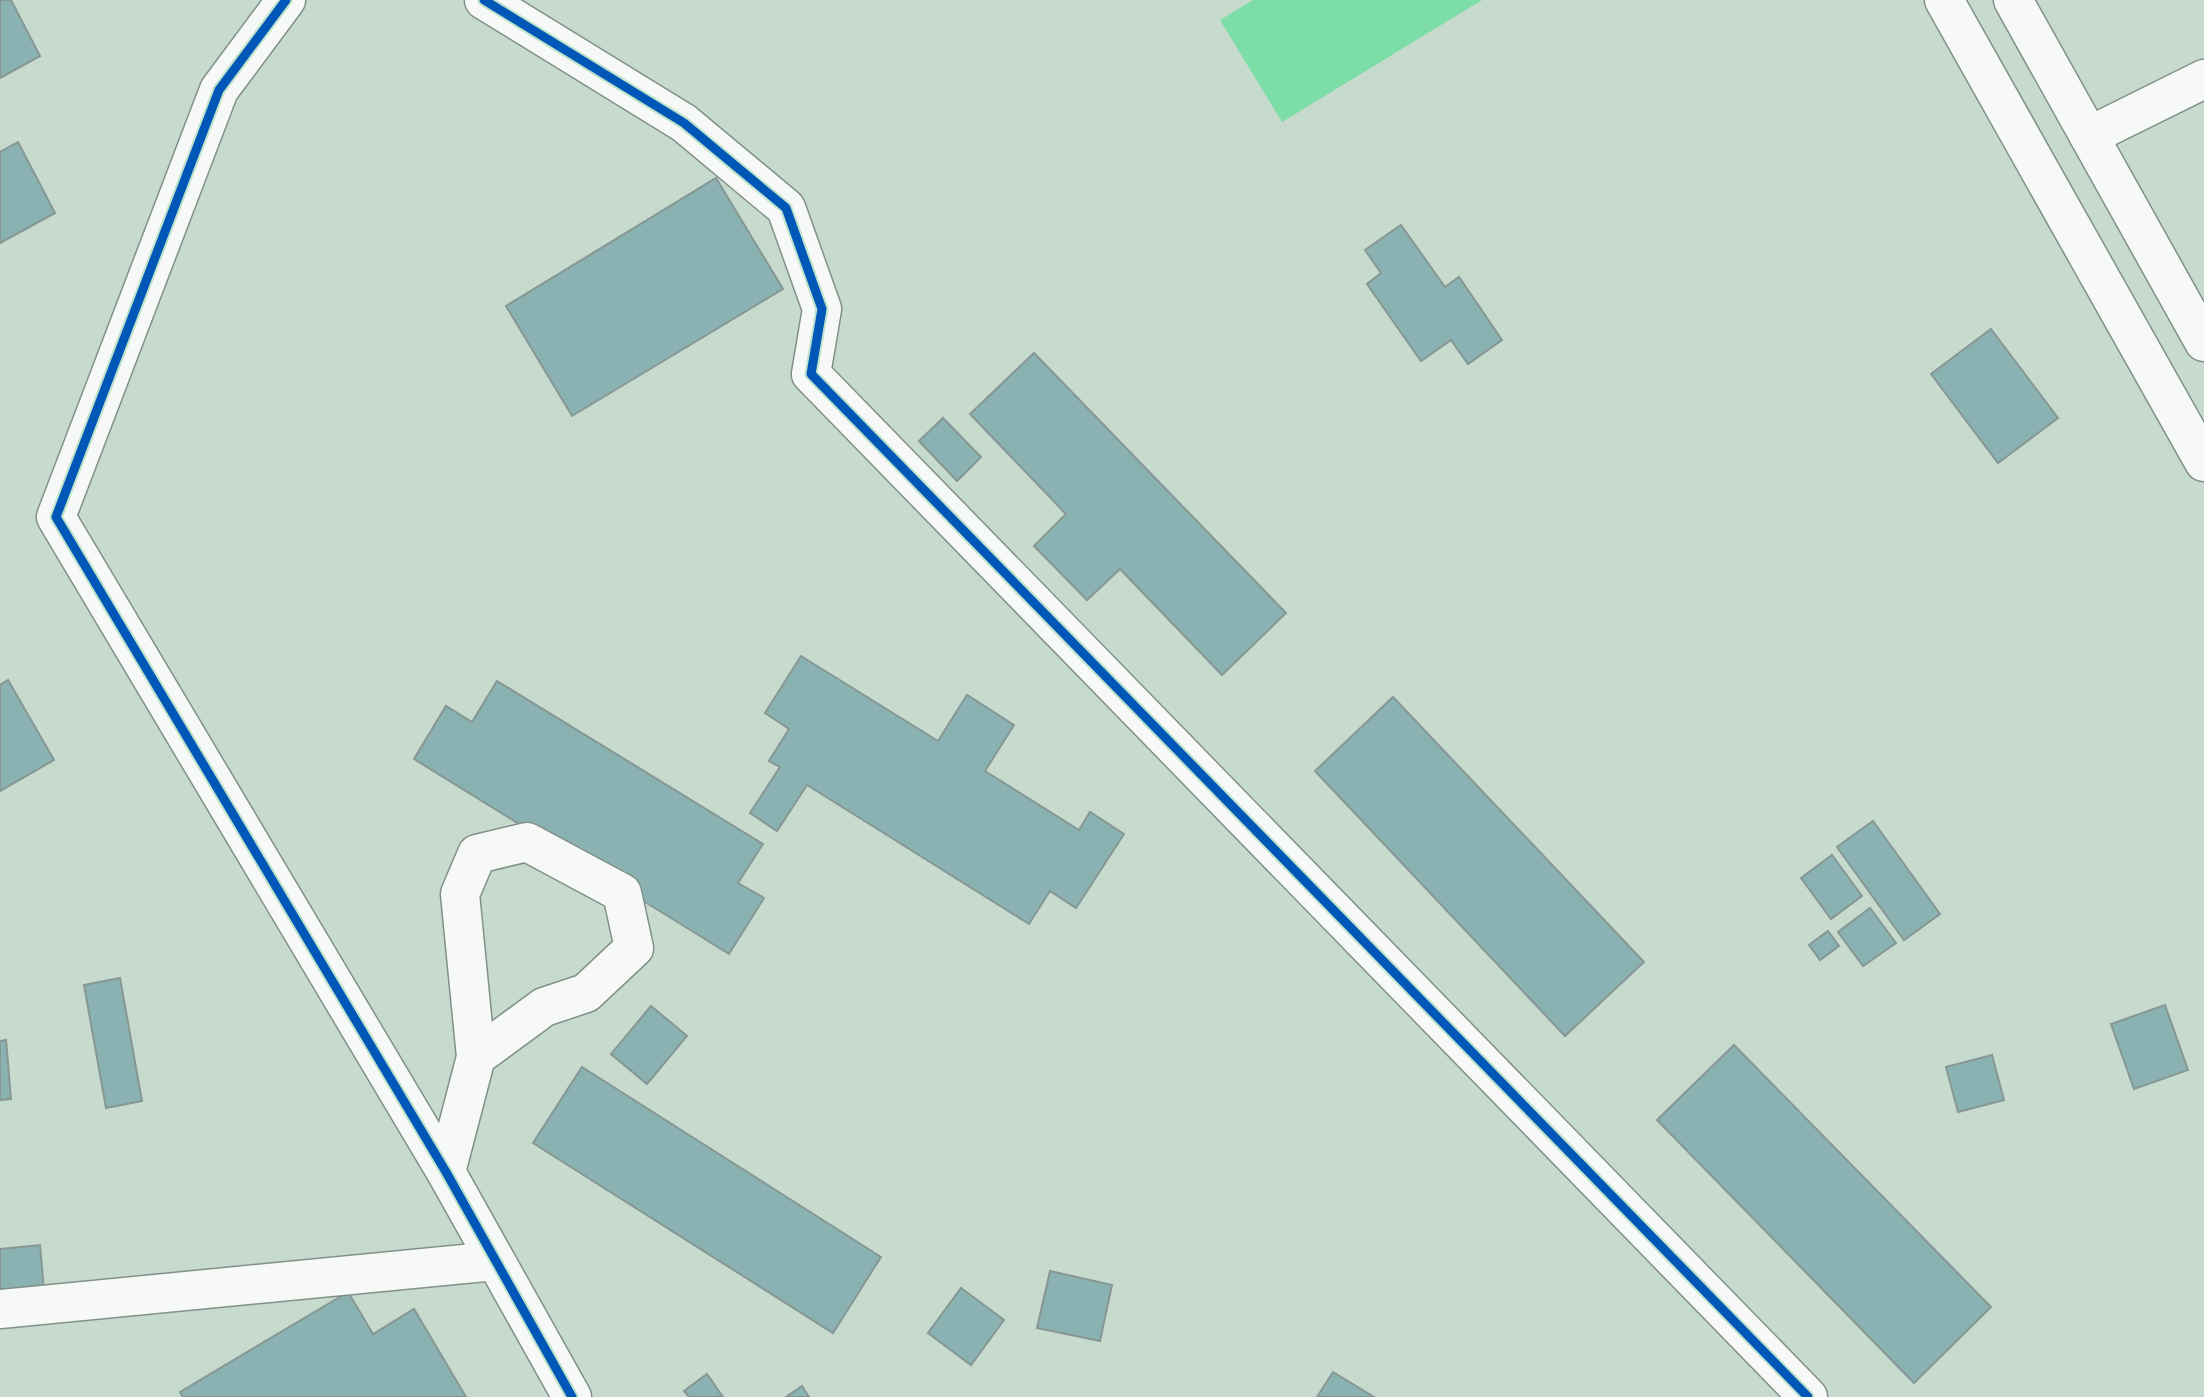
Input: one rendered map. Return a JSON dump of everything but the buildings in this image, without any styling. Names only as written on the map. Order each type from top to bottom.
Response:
[{"type":"street","points":[[286,0],[219,90],[56,517],[446,1172],[572,1397]]},
{"type":"street","points":[[484,0],[684,123],[786,208],[822,309],[811,374],[1808,1397]]},
{"type":"street","points":[[1944,0],[2204,463]]},
{"type":"street","points":[[2013,0],[2204,342]]},
{"type":"street","points":[[2089,136],[2204,79]]},
{"type":"street","points":[[446,1172],[476,1057],[460,894],[477,854],[527,842],[622,893],[634,948],[586,993],[544,1007],[476,1057]]},
{"type":"street","points":[[0,1309],[495,1261]]},
{"type":"shaded area","points":[[1253,0],[1482,0],[1282,122],[1220,20]]},
{"type":"cycle path","points":[[286,0],[219,90],[56,517],[446,1172],[572,1397]]},
{"type":"cycle path","points":[[484,0],[684,123],[786,208],[822,309],[811,374],[1808,1397]]}]
